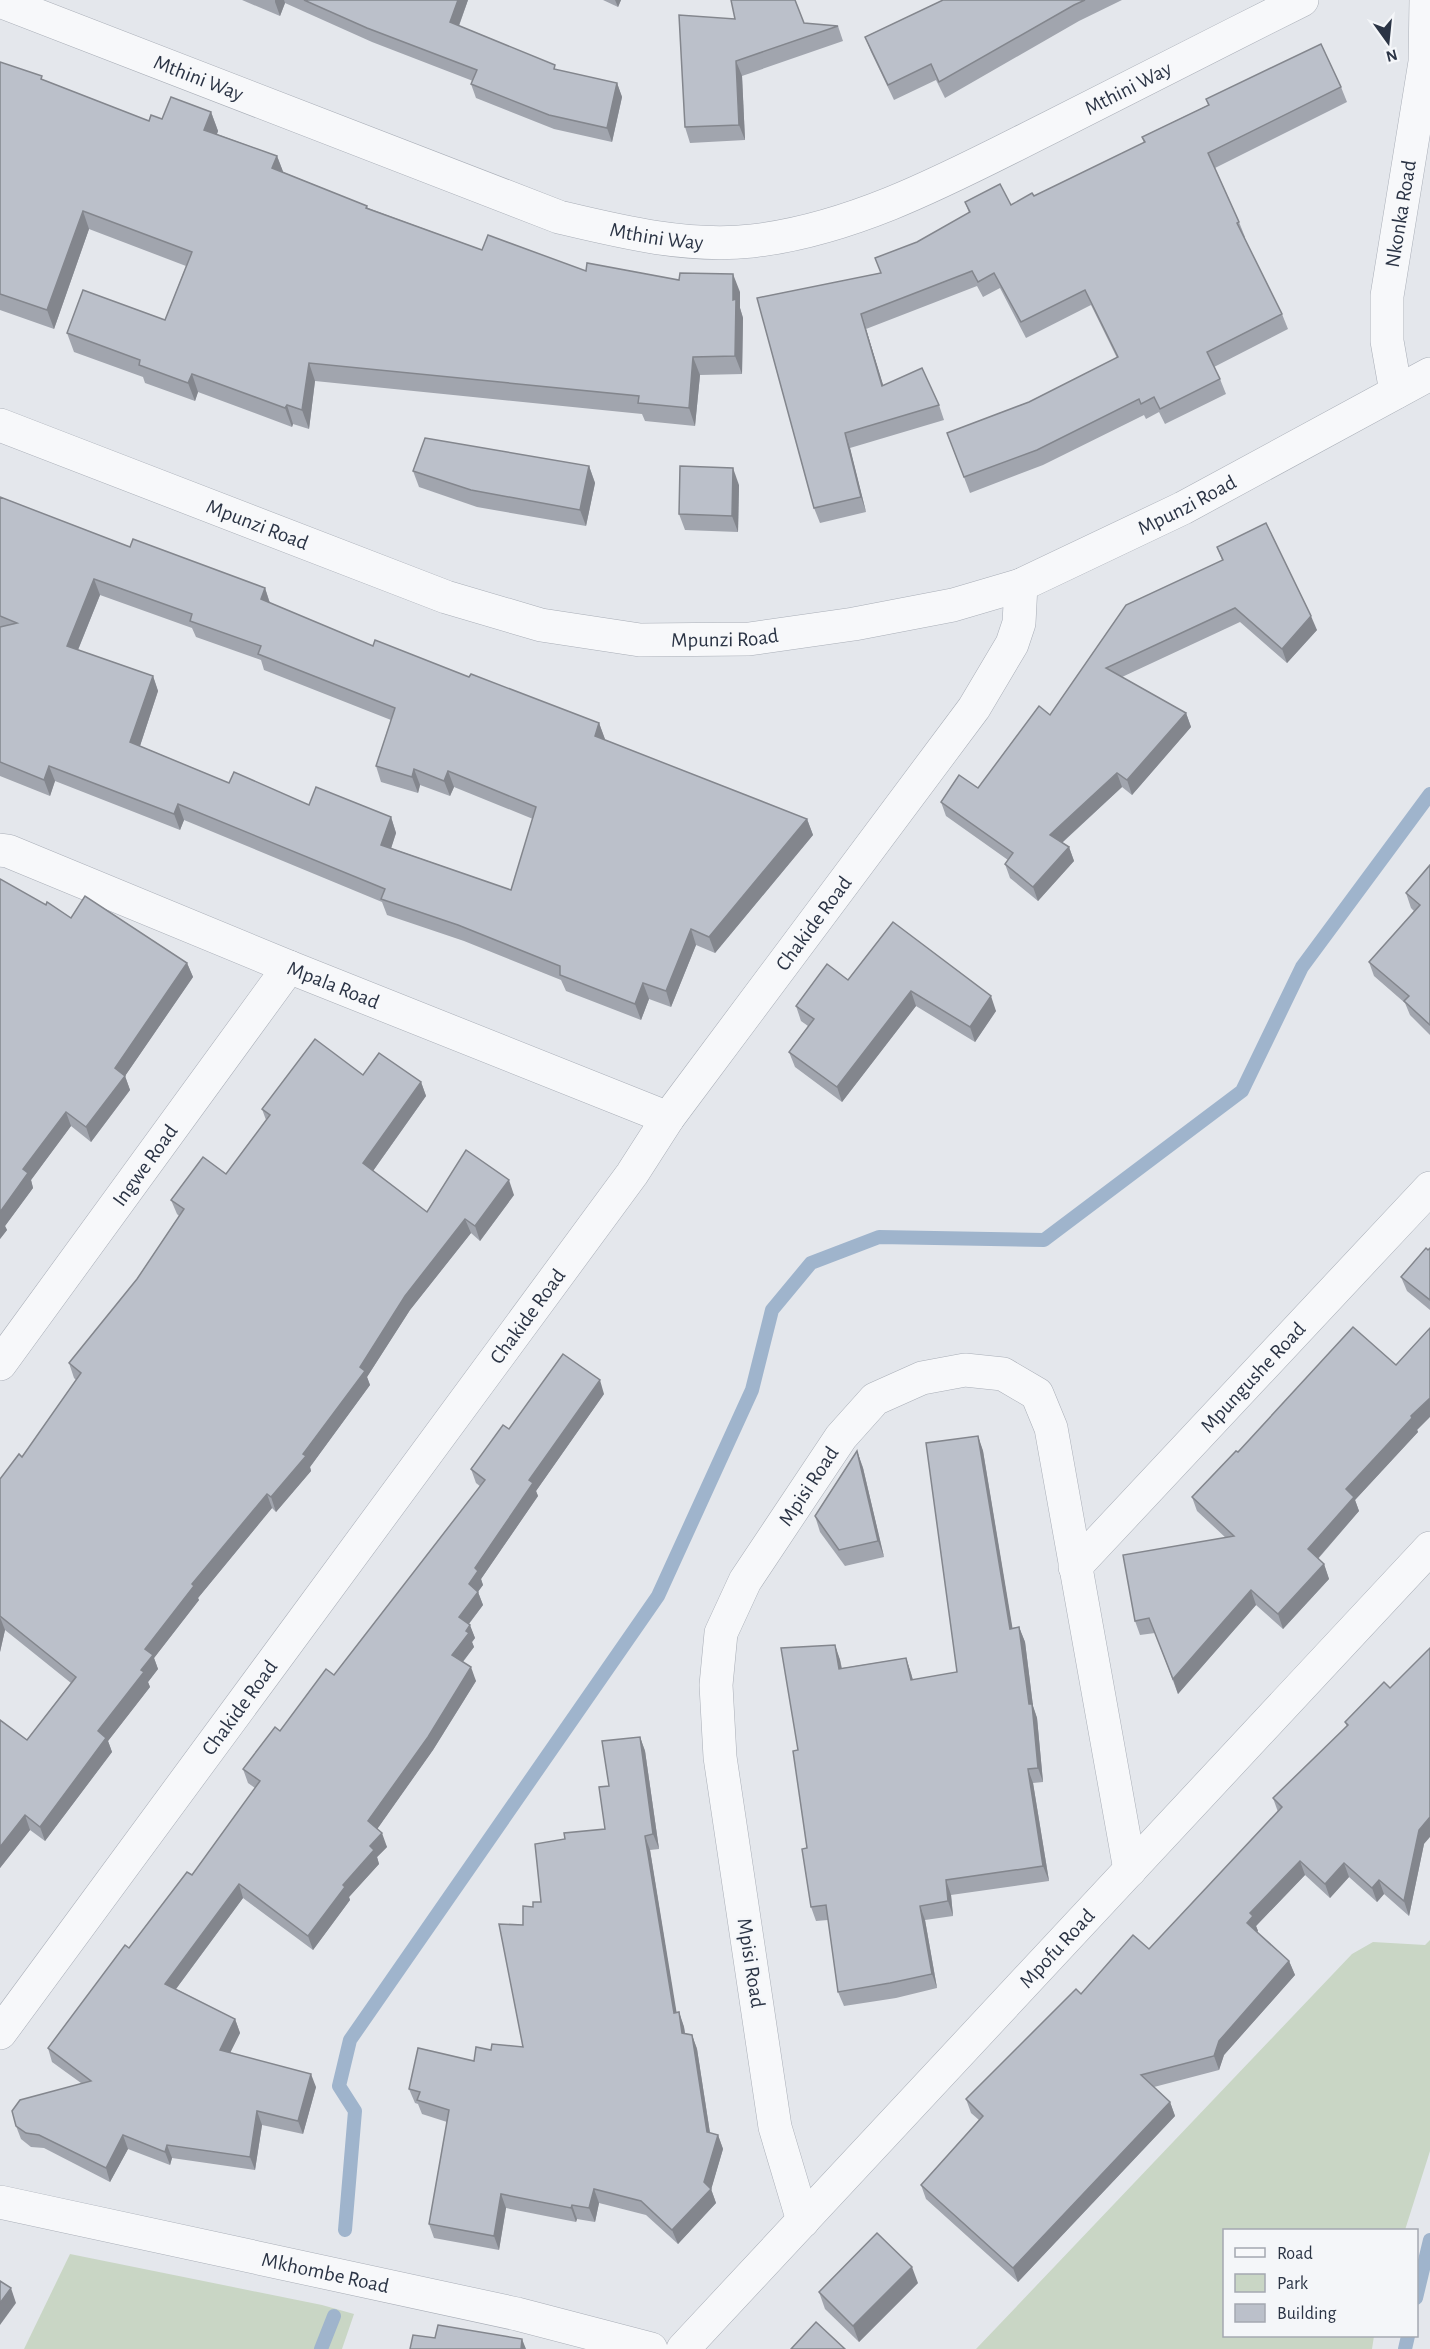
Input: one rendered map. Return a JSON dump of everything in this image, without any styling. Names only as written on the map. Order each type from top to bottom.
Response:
[{"type":"street","name":"Mthini Way","points":[[0,1],[559,217],[627,233],[683,241],[751,241],[810,230],[896,200],[970,168],[1302,0]]},
{"type":"street","name":"Nkonka Road","points":[[1396,392],[1387,341],[1387,296],[1425,62],[1428,15],[1426,0]]},
{"type":"street","name":"Mpunzi Road","points":[[0,425],[446,597],[541,625],[640,640],[749,639],[854,624],[953,605],[1021,585],[1183,508],[1430,374]]},
{"type":"street","name":"Chakide Road","points":[[0,2033],[625,1184],[668,1118],[974,708],[1012,644],[1018,622],[1021,585]]},
{"type":"street","name":"Mpala Road","points":[[0,850],[8,851],[289,967],[668,1118]]},
{"type":"street","name":"Ingwe Road","points":[[0,1364],[289,967]]},
{"type":"street","name":"Mpungushe Road","points":[[1075,1567],[1430,1188]]},
{"type":"street","name":"Mpisi Road","points":[[803,2221],[775,2127],[720,1757],[716,1685],[721,1632],[745,1581],[840,1437],[875,1399],[922,1378],[965,1370],[1003,1374],[1036,1394],[1051,1428],[1131,1870]]},
{"type":"street","name":"Mpofu Road","points":[[683,2349],[1430,1548]]},
{"type":"street","name":"Mkhombe Road","points":[[0,2202],[518,2314],[651,2349]]},
{"type":"green space","points":[[1430,1940],[1430,2151],[1405,2229],[1223,2229],[1223,2337],[1374,2337],[1372,2349],[976,2349],[1352,1954],[1373,1942],[1425,1945]]},
{"type":"green space","points":[[70,2254],[322,2305],[354,2314],[342,2349],[24,2349]]},
{"type":"building","points":[[304,0],[458,0],[450,22],[555,65],[554,69],[617,83],[607,128],[549,115],[471,84],[477,70],[367,28]]},
{"type":"building","points":[[731,0],[795,0],[804,23],[838,26],[736,61],[739,125],[685,127],[679,15],[735,19]]},
{"type":"building","points":[[943,0],[1085,0],[939,82],[931,64],[888,85],[865,37]]},
{"type":"building","points":[[1321,44],[1341,87],[1208,153],[1239,222],[1237,223],[1282,314],[1207,352],[1220,379],[1160,409],[1154,397],[1141,404],[1139,399],[1037,450],[964,477],[947,433],[1029,402],[1118,357],[1085,290],[1021,322],[994,273],[978,282],[972,271],[861,314],[882,386],[922,368],[939,405],[845,433],[861,497],[814,508],[757,298],[881,273],[875,258],[917,242],[970,212],[965,202],[1000,184],[1011,205],[1032,193],[1034,196],[1145,142],[1142,137],[1209,105],[1206,99]]},
{"type":"building","points":[[0,62],[42,76],[41,79],[149,121],[151,115],[162,119],[171,97],[211,112],[204,130],[277,156],[272,168],[367,206],[366,208],[482,250],[488,235],[586,271],[587,263],[679,280],[680,273],[733,274],[733,300],[736,299],[735,356],[693,357],[689,408],[638,403],[639,396],[309,363],[302,410],[287,405],[285,408],[192,374],[188,383],[139,365],[140,360],[67,333],[83,290],[165,320],[192,252],[83,211],[47,310],[0,294]]},
{"type":"building","points":[[425,438],[589,466],[580,510],[471,490],[413,471]]},
{"type":"building","points":[[680,466],[733,468],[732,516],[679,514]]},
{"type":"building","points":[[0,497],[130,547],[133,539],[265,588],[261,599],[373,646],[375,640],[469,677],[471,674],[599,723],[595,736],[807,819],[709,937],[691,929],[666,991],[643,983],[635,1004],[560,975],[560,966],[458,925],[381,899],[385,889],[178,804],[174,814],[49,766],[44,780],[0,762],[0,627],[17,623],[0,616]],"holes":[[[94,579],[192,614],[190,621],[261,646],[258,654],[395,708],[376,766],[412,777],[414,769],[444,781],[448,771],[536,807],[511,890],[381,845],[391,817],[316,787],[309,805],[234,772],[229,783],[130,742],[153,676],[67,646]]]},
{"type":"building","points":[[1266,523],[1311,616],[1282,649],[1235,608],[1106,668],[1186,713],[1127,780],[1117,773],[1050,835],[1069,847],[1033,887],[1005,864],[1013,853],[941,802],[959,775],[978,788],[1039,706],[1050,715],[1126,605],[1223,560],[1217,547]]},
{"type":"building","points":[[1430,865],[1430,1025],[1404,1001],[1409,996],[1369,962],[1420,905],[1406,893]]},
{"type":"building","points":[[0,879],[46,905],[47,902],[71,918],[85,896],[187,963],[115,1068],[125,1076],[86,1127],[66,1112],[23,1169],[28,1173],[0,1212]]},
{"type":"building","points":[[893,922],[991,996],[970,1027],[911,991],[837,1087],[789,1052],[814,1019],[796,1006],[827,964],[848,980]]},
{"type":"building","points":[[315,1039],[363,1075],[379,1053],[421,1082],[363,1163],[427,1212],[466,1150],[509,1180],[475,1226],[465,1219],[405,1296],[360,1367],[365,1371],[303,1454],[306,1456],[271,1497],[267,1494],[192,1584],[194,1586],[145,1649],[153,1655],[141,1670],[144,1672],[98,1731],[106,1738],[40,1827],[25,1815],[0,1847],[0,1720],[27,1740],[76,1677],[0,1616],[0,1479],[19,1454],[22,1457],[81,1373],[69,1363],[137,1279],[184,1209],[171,1200],[203,1157],[226,1174],[270,1115],[262,1109]]},
{"type":"building","points":[[1426,1248],[1428,1250],[1430,1248],[1430,1300],[1401,1277]]},
{"type":"building","points":[[1353,1327],[1396,1365],[1430,1328],[1430,1398],[1346,1489],[1354,1497],[1308,1549],[1324,1564],[1278,1614],[1251,1590],[1173,1679],[1149,1618],[1135,1621],[1123,1555],[1234,1536],[1192,1497],[1236,1451],[1238,1452]]},
{"type":"building","points":[[563,1354],[600,1380],[529,1480],[533,1483],[475,1568],[478,1571],[469,1584],[478,1592],[459,1617],[470,1625],[466,1631],[469,1633],[452,1655],[471,1667],[428,1737],[368,1821],[382,1833],[370,1846],[374,1850],[343,1885],[345,1887],[308,1936],[239,1884],[165,1984],[235,2019],[220,2050],[311,2074],[298,2121],[257,2111],[250,2157],[167,2145],[165,2152],[123,2135],[106,2168],[39,2135],[26,2133],[16,2126],[12,2111],[20,2100],[91,2081],[48,2048],[125,1945],[129,1948],[187,1872],[192,1875],[260,1781],[243,1769],[275,1727],[280,1731],[326,1669],[334,1675],[485,1480],[471,1469],[503,1425],[509,1429]]},
{"type":"building","points":[[978,1436],[1010,1629],[1019,1627],[1029,1704],[1032,1704],[1038,1768],[1028,1769],[1043,1866],[946,1880],[948,1901],[920,1906],[932,1974],[838,1992],[826,1905],[811,1907],[802,1849],[807,1848],[793,1751],[798,1750],[781,1648],[835,1645],[839,1669],[906,1658],[911,1680],[957,1672],[926,1443]]},
{"type":"building","points":[[857,1451],[878,1541],[839,1550],[815,1516]]},
{"type":"building","points":[[1430,1648],[1430,1817],[1419,1830],[1404,1901],[1379,1880],[1372,1888],[1344,1863],[1325,1884],[1300,1861],[1250,1913],[1253,1916],[1247,1923],[1289,1961],[1219,2041],[1214,2056],[1141,2075],[1170,2102],[1013,2268],[921,2185],[983,2116],[966,2099],[1076,1989],[1081,1994],[1133,1935],[1149,1949],[1282,1807],[1273,1798],[1348,1725],[1345,1722],[1384,1682],[1390,1688]]},
{"type":"building","points":[[640,1737],[653,1834],[645,1836],[674,2013],[679,2012],[682,2033],[692,2035],[707,2132],[718,2135],[704,2182],[711,2189],[672,2230],[641,2201],[594,2189],[589,2208],[572,2205],[571,2208],[501,2194],[494,2236],[429,2224],[449,2110],[417,2100],[420,2092],[409,2089],[418,2048],[474,2061],[476,2047],[491,2050],[492,2044],[523,2047],[499,1924],[523,1925],[523,1906],[533,1907],[533,1902],[541,1902],[535,1844],[565,1839],[564,1833],[605,1829],[599,1787],[609,1786],[602,1741]]},
{"type":"building","points":[[877,2233],[912,2267],[853,2326],[819,2292]]},
{"type":"building","points":[[0,2281],[11,2288],[0,2303]]},
{"type":"building","points":[[816,2322],[845,2349],[791,2349]]},
{"type":"building","points":[[438,2325],[522,2339],[521,2349],[410,2349],[413,2335],[435,2338]]},
{"type":"waterway","points":[[345,2230],[355,2111],[339,2086],[350,2040],[658,1596],[752,1390],[772,1310],[811,1263],[879,1237],[1044,1240],[1242,1091],[1302,967],[1430,794]]},
{"type":"waterway","points":[[1418,2290],[1430,2240]]},
{"type":"waterway","points":[[321,2349],[334,2316]]},
{"type":"waterway","points":[[1405,2349],[1408,2337]]}]
